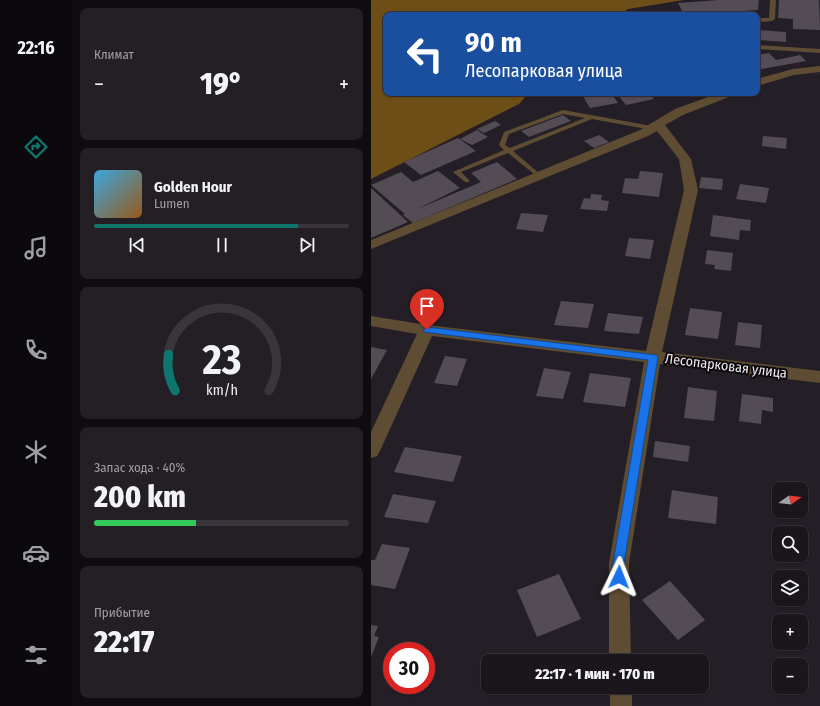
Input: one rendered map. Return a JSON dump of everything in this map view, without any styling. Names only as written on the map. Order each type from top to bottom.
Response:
[{"type":"street","points":[[760,82],[793,72],[820,69]]},
{"type":"street","points":[[371,245],[644,133],[679,112],[722,96]]},
{"type":"street","points":[[621,654],[619,563],[653,357],[691,190],[685,159],[655,126]]},
{"type":"street","name":"Лесопарковая улица","points":[[371,321],[427,330],[820,377]]},
{"type":"street","points":[[371,451],[427,330]]},
{"type":"street","points":[[621,694],[621,706]]},
{"type":"lane","points":[[760,20],[772,19],[773,0]]},
{"type":"lane","points":[[760,46],[820,51]]},
{"type":"lane","points":[[539,176],[502,145],[506,133],[563,112],[655,126]]},
{"type":"lane","points":[[467,181],[456,172],[593,117]]},
{"type":"shaded area","points":[[371,0],[684,0],[628,9],[624,12],[383,12],[383,96],[526,96],[519,104],[371,179]]},
{"type":"building","points":[[719,0],[759,0],[758,10],[728,12],[682,12],[678,3]]},
{"type":"building","points":[[779,0],[819,0],[820,30],[793,29],[793,19],[778,18]]},
{"type":"building","points":[[760,30],[786,32],[786,42],[760,40]]},
{"type":"building","points":[[769,53],[776,60],[800,55],[806,61],[760,69],[760,54]]},
{"type":"building","points":[[583,96],[613,96],[618,103],[590,108]]},
{"type":"building","points":[[619,96],[652,96],[654,99],[626,105]]},
{"type":"building","points":[[563,115],[571,121],[529,137],[521,131]]},
{"type":"building","points":[[495,121],[501,125],[484,133],[477,129]]},
{"type":"building","points":[[477,130],[488,137],[472,145],[460,139]]},
{"type":"building","points":[[599,135],[609,142],[594,148],[584,141]]},
{"type":"building","points":[[763,136],[787,138],[786,149],[762,146]]},
{"type":"building","points":[[458,138],[476,151],[421,175],[404,162]]},
{"type":"building","points":[[497,162],[517,179],[413,223],[403,215],[405,214],[371,185],[401,172],[413,182],[438,171],[460,188],[415,210],[481,182],[471,173]]},
{"type":"building","points":[[640,171],[663,173],[659,197],[622,193],[625,178],[638,179]]},
{"type":"building","points":[[701,177],[723,179],[722,190],[699,188]]},
{"type":"building","points":[[740,184],[769,188],[766,203],[736,199]]},
{"type":"building","points":[[371,188],[408,222],[371,238]]},
{"type":"building","points":[[591,194],[602,195],[601,200],[609,201],[607,211],[580,209],[584,198],[590,199]]},
{"type":"building","points":[[521,213],[548,215],[543,232],[516,229]]},
{"type":"building","points":[[713,215],[751,220],[750,231],[740,230],[739,240],[710,236]]},
{"type":"building","points":[[629,238],[654,240],[650,259],[625,256]]},
{"type":"building","points":[[707,250],[733,253],[731,271],[714,269],[715,265],[705,264]]},
{"type":"building","points":[[561,301],[594,304],[588,328],[554,325]]},
{"type":"building","points":[[690,308],[722,312],[718,339],[685,335]]},
{"type":"building","points":[[608,313],[643,317],[639,334],[604,331]]},
{"type":"building","points":[[738,322],[762,325],[760,348],[735,345]]},
{"type":"building","points":[[371,347],[387,350],[371,379]]},
{"type":"building","points":[[445,356],[467,359],[457,386],[434,383]]},
{"type":"building","points":[[544,368],[571,372],[563,399],[536,396]]},
{"type":"building","points":[[590,373],[631,378],[625,407],[583,402]]},
{"type":"building","points":[[688,387],[717,391],[714,421],[684,418]]},
{"type":"building","points":[[742,394],[773,398],[773,412],[762,410],[761,424],[739,421]]},
{"type":"building","points":[[655,441],[690,446],[688,462],[653,457]]},
{"type":"building","points":[[405,447],[462,456],[453,482],[394,472]]},
{"type":"building","points":[[672,490],[718,497],[716,524],[668,518]]},
{"type":"building","points":[[393,494],[436,501],[428,523],[384,517]]},
{"type":"building","points":[[382,544],[410,548],[395,589],[371,585],[371,560],[375,560]]},
{"type":"building","points":[[559,574],[581,619],[537,637],[517,590]]},
{"type":"building","points":[[670,581],[705,620],[678,640],[642,600]]},
{"type":"building","points":[[371,625],[378,626],[374,636],[379,637],[371,657]]},
{"type":"route","points":[[427,330],[653,357],[619,563],[619,577]]}]
